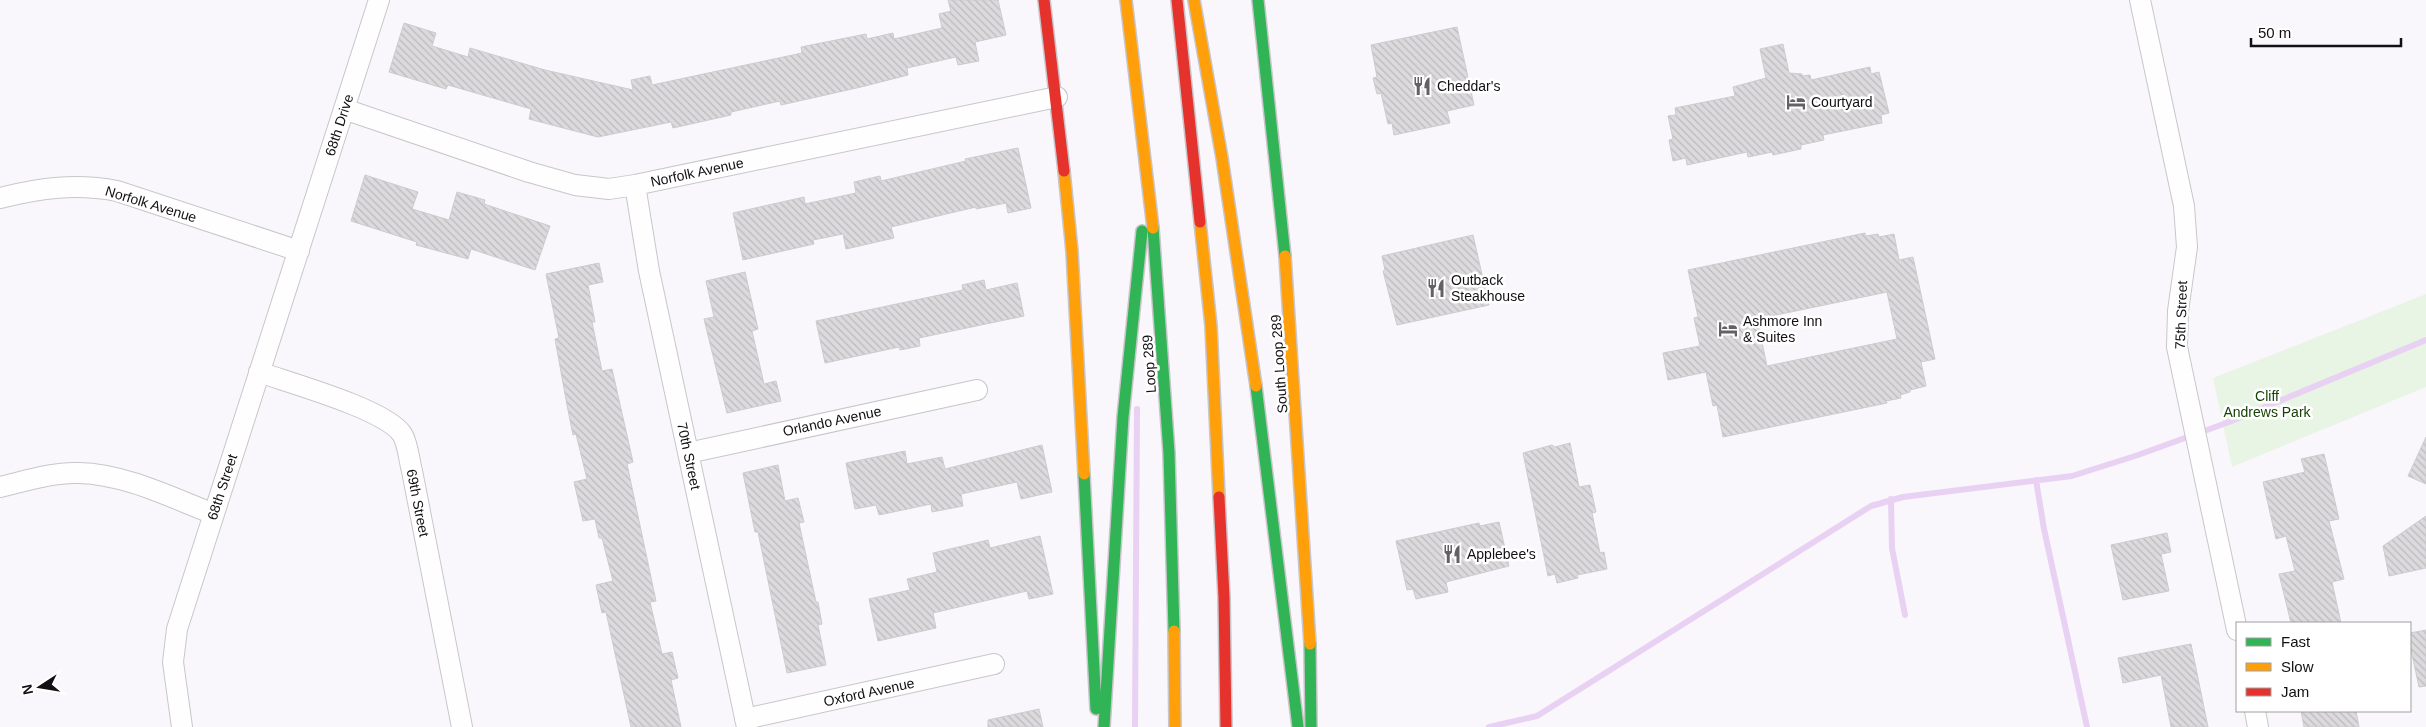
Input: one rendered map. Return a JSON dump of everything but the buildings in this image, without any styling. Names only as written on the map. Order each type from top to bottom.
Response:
[{"type":"main road","points":[[1044,0],[1057,97],[1072,250],[1091,634],[1098,727]]},
{"type":"main road","name":"Loop 289","points":[[1126,0],[1148,182],[1163,350],[1172,528],[1175,727]]},
{"type":"main road","points":[[1177,0],[1211,326],[1224,598],[1226,727]]},
{"type":"main road","points":[[1194,0],[1225,170],[1260,414],[1279,548],[1298,727]]},
{"type":"main road","name":"South Loop 289","points":[[1258,0],[1274,124],[1285,236],[1305,542],[1311,727]]},
{"type":"main road","points":[[1104,727],[1127,378],[1135,281],[1148,182]]},
{"type":"street","name":"68th Drive","points":[[299,250],[379,0]]},
{"type":"street","name":"75th Street","points":[[2140,0],[2184,206],[2187,247],[2178,311],[2177,347],[2236,625]]},
{"type":"street","name":"Norfolk Avenue","points":[[344,109],[529,172],[575,185],[609,189],[1057,97]]},
{"type":"street","name":"70th Street","points":[[635,185],[649,271],[746,723]]},
{"type":"street","name":"Norfolk Avenue","points":[[0,198],[61,187],[88,186],[117,191],[299,250]]},
{"type":"street","name":"68th Street","points":[[182,727],[172,662],[177,629],[299,250]]},
{"type":"street","name":"69th Street","points":[[259,372],[344,401],[380,416],[402,434],[412,471],[462,727]]},
{"type":"street","name":"Orlando Avenue","points":[[688,453],[977,390]]},
{"type":"street","points":[[0,487],[54,475],[79,473],[133,484],[214,514]]},
{"type":"street","name":"Oxford Avenue","points":[[746,723],[994,664]]},
{"type":"street","points":[[2255,712],[2258,727]]},
{"type":"green space","name":"Cliff Andrews Park","points":[[2426,294],[2426,387],[2232,467],[2213,378]]},
{"type":"waterway","points":[[1489,727],[1537,716],[1871,506],[1903,497],[2072,476],[2138,455],[2229,422],[2426,340]]},
{"type":"waterway","points":[[1135,727],[1137,409]]},
{"type":"waterway","points":[[2036,480],[2044,529],[2087,727]]},
{"type":"waterway","points":[[1891,499],[1892,548],[1905,615]]},
{"type":"traffic: fast","points":[[1258,0],[1285,256]]},
{"type":"traffic: fast","points":[[1153,228],[1169,453],[1174,631]]},
{"type":"traffic: fast","points":[[1104,727],[1123,417],[1142,231]]},
{"type":"traffic: fast","points":[[1256,386],[1298,727]]},
{"type":"traffic: fast","points":[[1084,474],[1096,709]]},
{"type":"traffic: fast","points":[[1310,644],[1311,727]]},
{"type":"traffic: slow","points":[[1126,0],[1153,228]]},
{"type":"traffic: slow","points":[[1194,0],[1222,158],[1256,386]]},
{"type":"traffic: slow","points":[[1064,171],[1072,251],[1084,474]]},
{"type":"traffic: slow","points":[[1200,222],[1211,326],[1219,497]]},
{"type":"traffic: slow","points":[[1285,256],[1310,644]]},
{"type":"traffic: slow","points":[[1174,631],[1175,727]]},
{"type":"traffic: jam","points":[[1044,0],[1064,171]]},
{"type":"traffic: jam","points":[[1177,0],[1200,222]]},
{"type":"traffic: jam","points":[[1219,497],[1224,597],[1226,727]]},
{"type":"place","name":"Cheddar's","points":[[1422,86]]},
{"type":"place","name":"Courtyard","points":[[1796,102]]},
{"type":"place","name":"Outback Steakhouse","points":[[1436,288]]},
{"type":"place","name":"Ashmore Inn & Suites","points":[[1728,329]]},
{"type":"place","name":"Applebee's","points":[[1452,554]]}]
